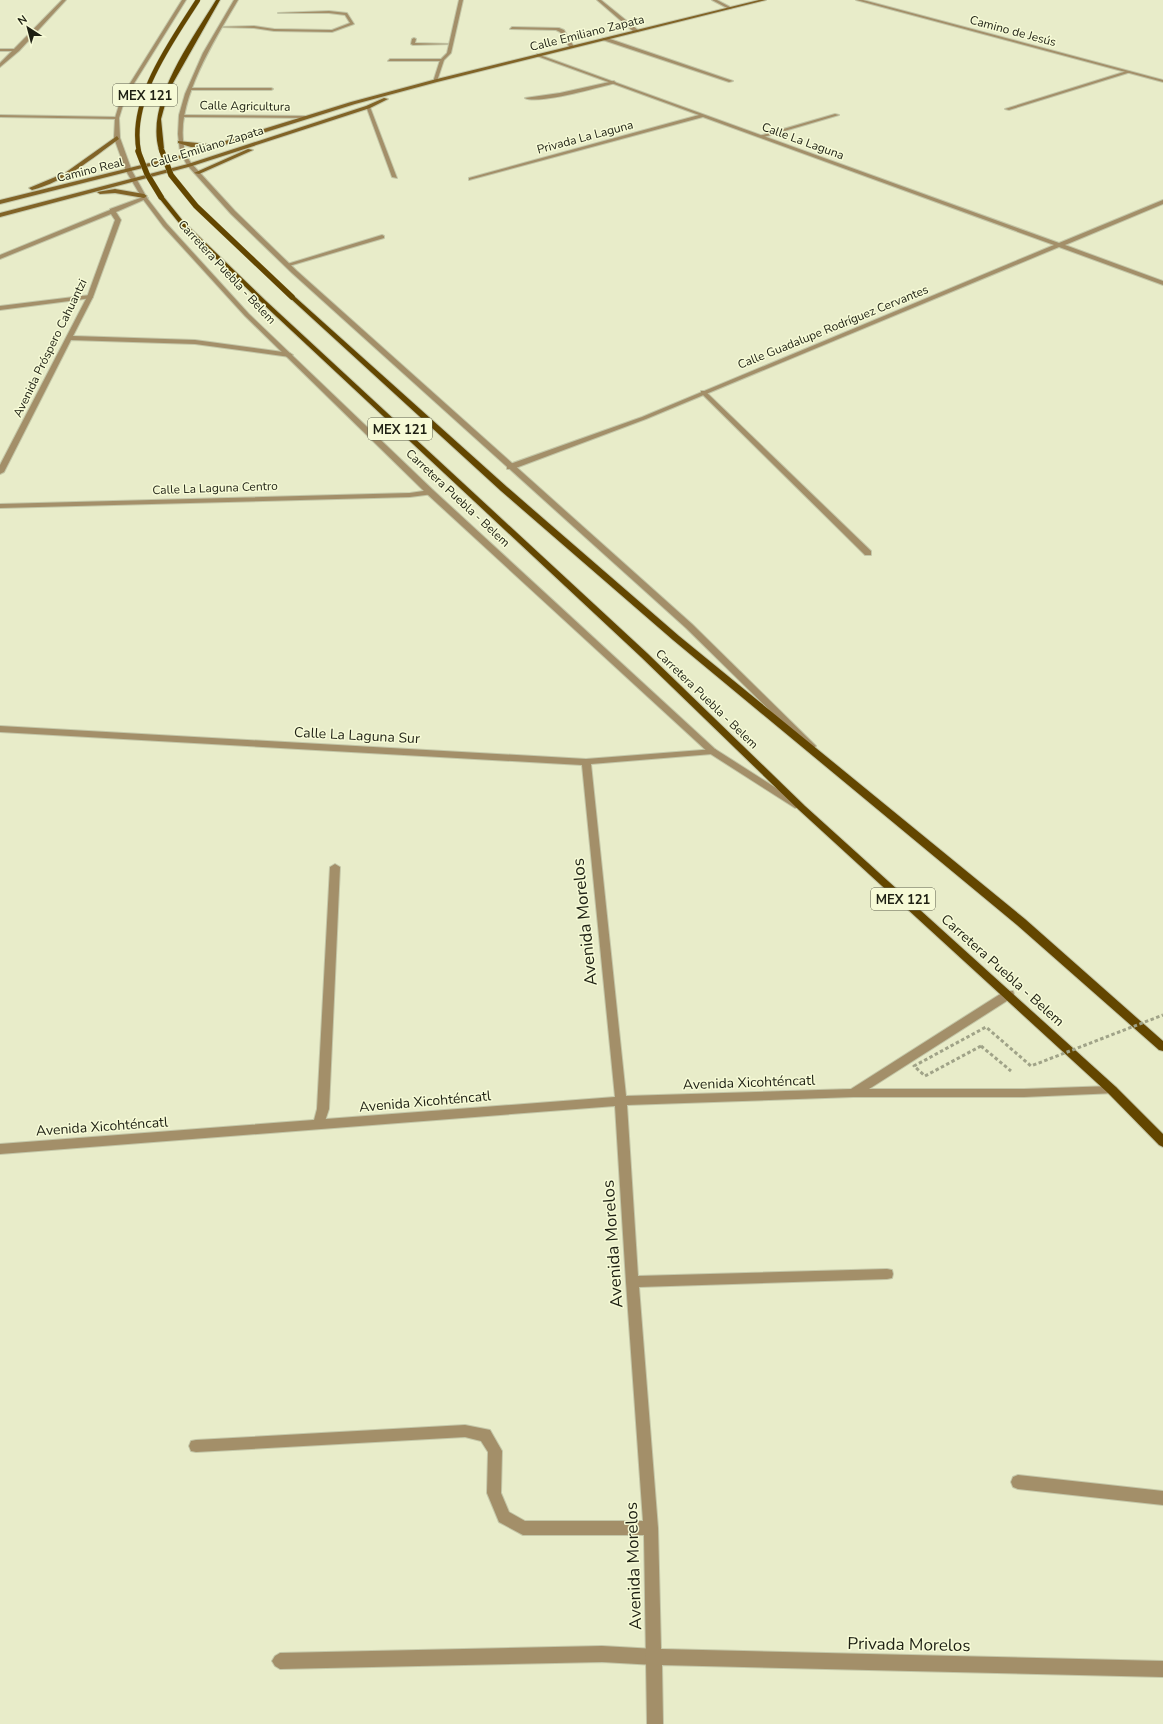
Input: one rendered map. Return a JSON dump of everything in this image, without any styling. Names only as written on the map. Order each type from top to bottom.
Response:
[{"type":"main road","name":"Carretera Puebla - Belem","points":[[198,0],[155,72],[138,114],[136,140],[144,170],[161,197],[181,222],[264,302],[644,655],[802,808],[1009,994],[1112,1090],[1163,1142]]},
{"type":"main road","name":"Carretera Puebla - Belem","points":[[218,0],[182,61],[161,108],[159,119],[161,149],[171,175],[196,206],[292,297],[504,489],[676,638],[1021,922],[1163,1047]]},
{"type":"main road","name":"Calle Emiliano Zapata","points":[[184,156],[308,117],[415,86],[539,54],[764,0]]},
{"type":"main road","name":"Calle Emiliano Zapata","points":[[0,215],[190,165],[368,107],[415,86]]},
{"type":"main road","points":[[197,172],[233,159],[281,135]]},
{"type":"main road","points":[[0,197],[34,188],[64,177],[79,168],[117,138]]},
{"type":"main road","points":[[180,142],[191,145],[208,146],[226,143]]},
{"type":"main road","name":"Camino Real","points":[[0,202],[129,171],[184,156]]},
{"type":"main road","points":[[68,196],[115,191],[144,197]]},
{"type":"street","points":[[0,66],[64,0]]},
{"type":"street","name":"Carretera Puebla - Belem","points":[[184,0],[130,85],[120,105],[117,118],[117,138],[129,171],[144,197],[165,224],[247,315],[430,492],[712,751],[802,808]]},
{"type":"street","name":"Carretera Puebla - Belem","points":[[236,0],[221,26],[184,103],[181,116],[180,142],[184,156],[190,165],[229,210],[287,265],[510,467],[691,627],[840,774]]},
{"type":"street","points":[[435,81],[442,60],[448,53],[462,0]]},
{"type":"street","points":[[599,0],[636,31]]},
{"type":"street","points":[[714,0],[730,8]]},
{"type":"street","name":"Camino de Jesús","points":[[858,0],[1163,81]]},
{"type":"street","points":[[221,26],[254,27],[274,30],[332,30],[352,24],[346,14],[329,12],[280,13]]},
{"type":"street","points":[[512,28],[557,29],[562,31],[572,47]]},
{"type":"street","points":[[605,38],[731,82]]},
{"type":"street","points":[[414,39],[413,44],[450,44]]},
{"type":"street","points":[[0,50],[17,50]]},
{"type":"street","name":"Calle La Laguna","points":[[539,54],[1163,283]]},
{"type":"street","points":[[390,60],[442,60]]},
{"type":"street","points":[[1007,109],[1129,72]]},
{"type":"street","points":[[527,98],[545,98],[563,95],[614,82]]},
{"type":"street","points":[[190,88],[271,90]]},
{"type":"street","points":[[368,107],[395,178]]},
{"type":"street","name":"Privada La Laguna","points":[[471,179],[704,115]]},
{"type":"street","points":[[762,136],[837,115]]},
{"type":"street","points":[[0,116],[117,118]]},
{"type":"street","name":"Calle Agricultura","points":[[181,116],[308,117]]},
{"type":"street","points":[[0,257],[144,197]]},
{"type":"street","name":"Calle Guadalupe Rodríguez Cervantes","points":[[510,467],[644,418],[1163,202]]},
{"type":"street","name":"Avenida Próspero Cahuantzi","points":[[0,472],[90,297],[118,220],[112,210]]},
{"type":"street","points":[[287,265],[382,237]]},
{"type":"street","points":[[0,308],[90,297]]},
{"type":"street","points":[[68,338],[195,342],[290,355]]},
{"type":"street","points":[[704,392],[868,553]]},
{"type":"street","name":"Calle La Laguna Centro","points":[[0,506],[410,495],[430,492]]},
{"type":"street","name":"Calle La Laguna Sur","points":[[0,729],[586,762],[712,751]]},
{"type":"street","name":"Avenida Morelos","points":[[586,762],[620,1101],[651,1528],[655,1657],[655,1724]]},
{"type":"street","points":[[319,1124],[323,1109],[335,867]]},
{"type":"street","points":[[853,1093],[1009,994]]},
{"type":"street","name":"Avenida Xicohténcatl","points":[[0,1149],[620,1101],[853,1093],[1112,1090]]},
{"type":"street","points":[[632,1282],[886,1274]]},
{"type":"street","points":[[196,1446],[465,1431],[485,1435],[495,1451],[494,1493],[504,1517],[523,1528],[651,1528]]},
{"type":"street","points":[[1018,1482],[1163,1498]]},
{"type":"street","name":"Privada Morelos","points":[[280,1661],[602,1654],[655,1657],[1163,1669]]},
{"type":"path","points":[[1036,1092],[981,1046],[925,1076],[914,1066],[986,1027],[1031,1066],[1163,1014]]}]
